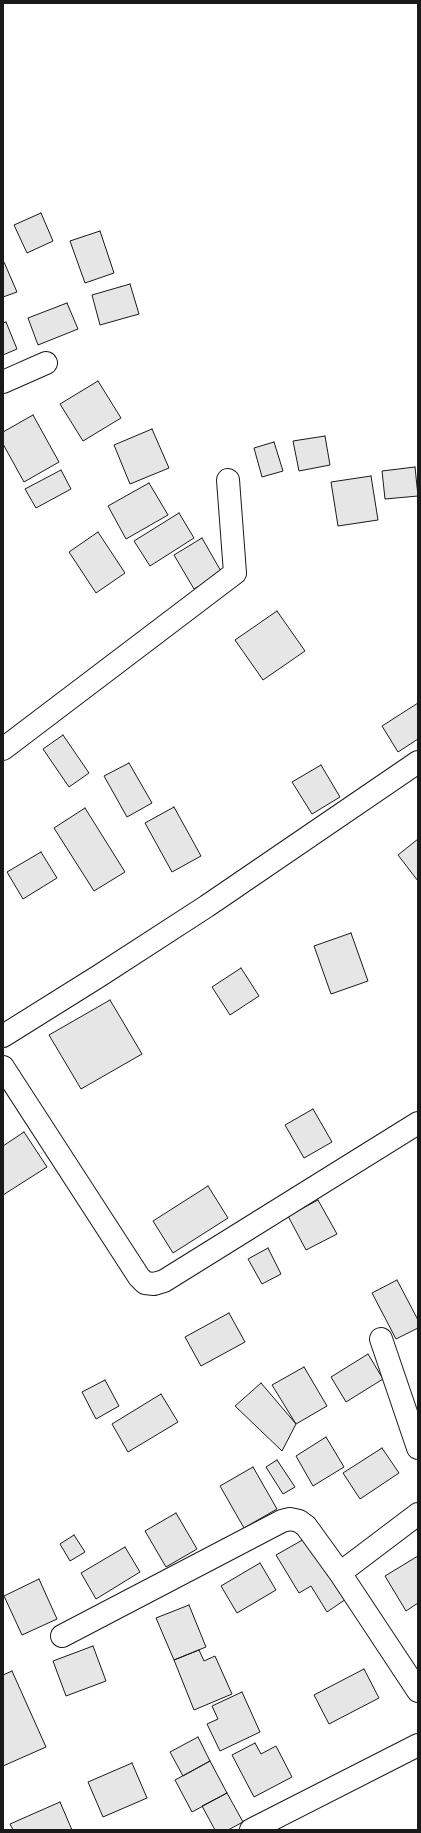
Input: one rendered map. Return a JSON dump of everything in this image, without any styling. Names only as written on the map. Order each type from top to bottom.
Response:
[{"type":"street","points":[[3,382],[46,363]]},
{"type":"street","points":[[3,749],[235,573],[228,480]]},
{"type":"street","points":[[3,1036],[207,906],[418,762]]},
{"type":"street","points":[[3,1067],[139,1277],[145,1283],[154,1284],[164,1281],[418,1123]]},
{"type":"street","points":[[381,1339],[418,1448]]},
{"type":"street","points":[[340,1573],[418,1514]]},
{"type":"street","points":[[62,1636],[282,1521],[290,1519],[299,1520],[306,1526],[340,1573],[418,1691]]},
{"type":"street","points":[[250,1830],[418,1746]]},
{"type":"building","points":[[41,213],[53,241],[27,253],[14,225]]},
{"type":"building","points":[[100,231],[114,273],[85,283],[70,241]]},
{"type":"building","points":[[3,262],[17,292],[3,297]]},
{"type":"building","points":[[130,284],[139,314],[100,325],[92,295]]},
{"type":"building","points":[[67,303],[78,329],[38,345],[28,318]]},
{"type":"building","points":[[6,322],[17,349],[3,355],[3,323]]},
{"type":"building","points":[[98,381],[121,418],[83,441],[60,404]]},
{"type":"building","points":[[33,415],[59,462],[24,482],[3,444],[3,432]]},
{"type":"building","points":[[152,429],[169,468],[130,484],[114,445]]},
{"type":"building","points":[[325,436],[330,465],[299,471],[293,441]]},
{"type":"building","points":[[274,442],[283,471],[262,477],[254,448]]},
{"type":"building","points":[[415,467],[418,496],[385,499],[382,471]]},
{"type":"building","points":[[61,470],[71,489],[36,508],[25,489]]},
{"type":"building","points":[[371,476],[378,520],[338,526],[331,482]]},
{"type":"building","points":[[149,483],[168,515],[126,539],[108,506]]},
{"type":"building","points":[[179,513],[194,538],[150,566],[134,541]]},
{"type":"building","points":[[98,532],[125,573],[96,593],[69,552]]},
{"type":"building","points":[[202,538],[222,573],[194,589],[174,555]]},
{"type":"building","points":[[277,611],[305,651],[263,680],[235,640]]},
{"type":"building","points":[[418,703],[418,739],[398,752],[382,726]]},
{"type":"building","points":[[63,735],[89,773],[69,787],[43,749]]},
{"type":"building","points":[[129,763],[152,803],[127,817],[104,776]]},
{"type":"building","points":[[321,765],[340,797],[312,814],[292,782]]},
{"type":"building","points":[[174,807],[201,856],[172,872],[145,823]]},
{"type":"building","points":[[85,808],[125,872],[94,891],[54,828]]},
{"type":"building","points":[[418,839],[418,881],[398,855]]},
{"type":"building","points":[[41,852],[57,878],[23,899],[7,872]]},
{"type":"building","points":[[351,933],[368,981],[331,994],[314,946]]},
{"type":"building","points":[[241,968],[259,996],[230,1015],[212,987]]},
{"type":"building","points":[[110,1000],[142,1054],[81,1089],[49,1035]]},
{"type":"building","points":[[313,1109],[332,1142],[304,1158],[285,1125]]},
{"type":"building","points":[[24,1132],[47,1167],[3,1195],[3,1146]]},
{"type":"building","points":[[208,1186],[228,1218],[173,1253],[153,1221]]},
{"type":"building","points":[[318,1200],[337,1234],[306,1250],[288,1216]]},
{"type":"building","points":[[268,1248],[281,1274],[262,1284],[248,1259]]},
{"type":"building","points":[[397,1280],[418,1320],[418,1328],[396,1339],[372,1293]]},
{"type":"building","points":[[229,1313],[245,1342],[201,1366],[185,1337]]},
{"type":"building","points":[[368,1354],[383,1379],[346,1402],[331,1377]]},
{"type":"building","points":[[304,1367],[327,1406],[296,1424],[272,1385]]},
{"type":"building","points":[[105,1380],[119,1406],[96,1419],[82,1392]]},
{"type":"building","points":[[261,1383],[296,1424],[282,1451],[235,1406]]},
{"type":"building","points":[[161,1394],[178,1422],[128,1452],[112,1424]]},
{"type":"building","points":[[326,1437],[344,1467],[313,1486],[296,1456]]},
{"type":"building","points":[[382,1448],[399,1473],[360,1499],[343,1473]]},
{"type":"building","points":[[277,1460],[295,1487],[283,1494],[266,1467]]},
{"type":"building","points":[[253,1467],[277,1509],[244,1528],[220,1486]]},
{"type":"building","points":[[176,1513],[197,1549],[166,1567],[145,1531]]},
{"type":"building","points":[[74,1535],[85,1552],[70,1561],[60,1544]]},
{"type":"building","points":[[306,1538],[328,1576],[332,1574],[349,1597],[327,1612],[311,1586],[299,1593],[276,1555]]},
{"type":"building","points":[[125,1547],[140,1572],[96,1599],[81,1573]]},
{"type":"building","points":[[418,1556],[418,1603],[406,1611],[385,1576]]},
{"type":"building","points":[[260,1563],[276,1590],[237,1613],[221,1586]]},
{"type":"building","points":[[39,1579],[57,1619],[22,1635],[4,1596]]},
{"type":"building","points":[[189,1605],[206,1647],[174,1660],[156,1618]]},
{"type":"building","points":[[93,1646],[106,1681],[66,1696],[53,1661]]},
{"type":"building","points":[[199,1650],[204,1661],[215,1656],[232,1694],[194,1710],[174,1660]]},
{"type":"building","points":[[364,1669],[379,1698],[329,1724],[314,1695]]},
{"type":"building","points":[[12,1671],[46,1747],[3,1766],[3,1675]]},
{"type":"building","points":[[242,1692],[260,1732],[220,1751],[207,1724],[218,1719],[212,1706]]},
{"type":"building","points":[[198,1737],[210,1761],[183,1776],[170,1752]]},
{"type":"building","points":[[255,1743],[261,1754],[276,1746],[292,1777],[254,1797],[232,1755]]},
{"type":"building","points":[[210,1761],[227,1793],[192,1812],[175,1780]]},
{"type":"building","points":[[132,1763],[147,1798],[103,1817],[88,1782]]},
{"type":"building","points":[[227,1793],[243,1822],[228,1830],[215,1830],[202,1806]]},
{"type":"building","points":[[60,1802],[72,1830],[13,1830],[10,1824]]}]
